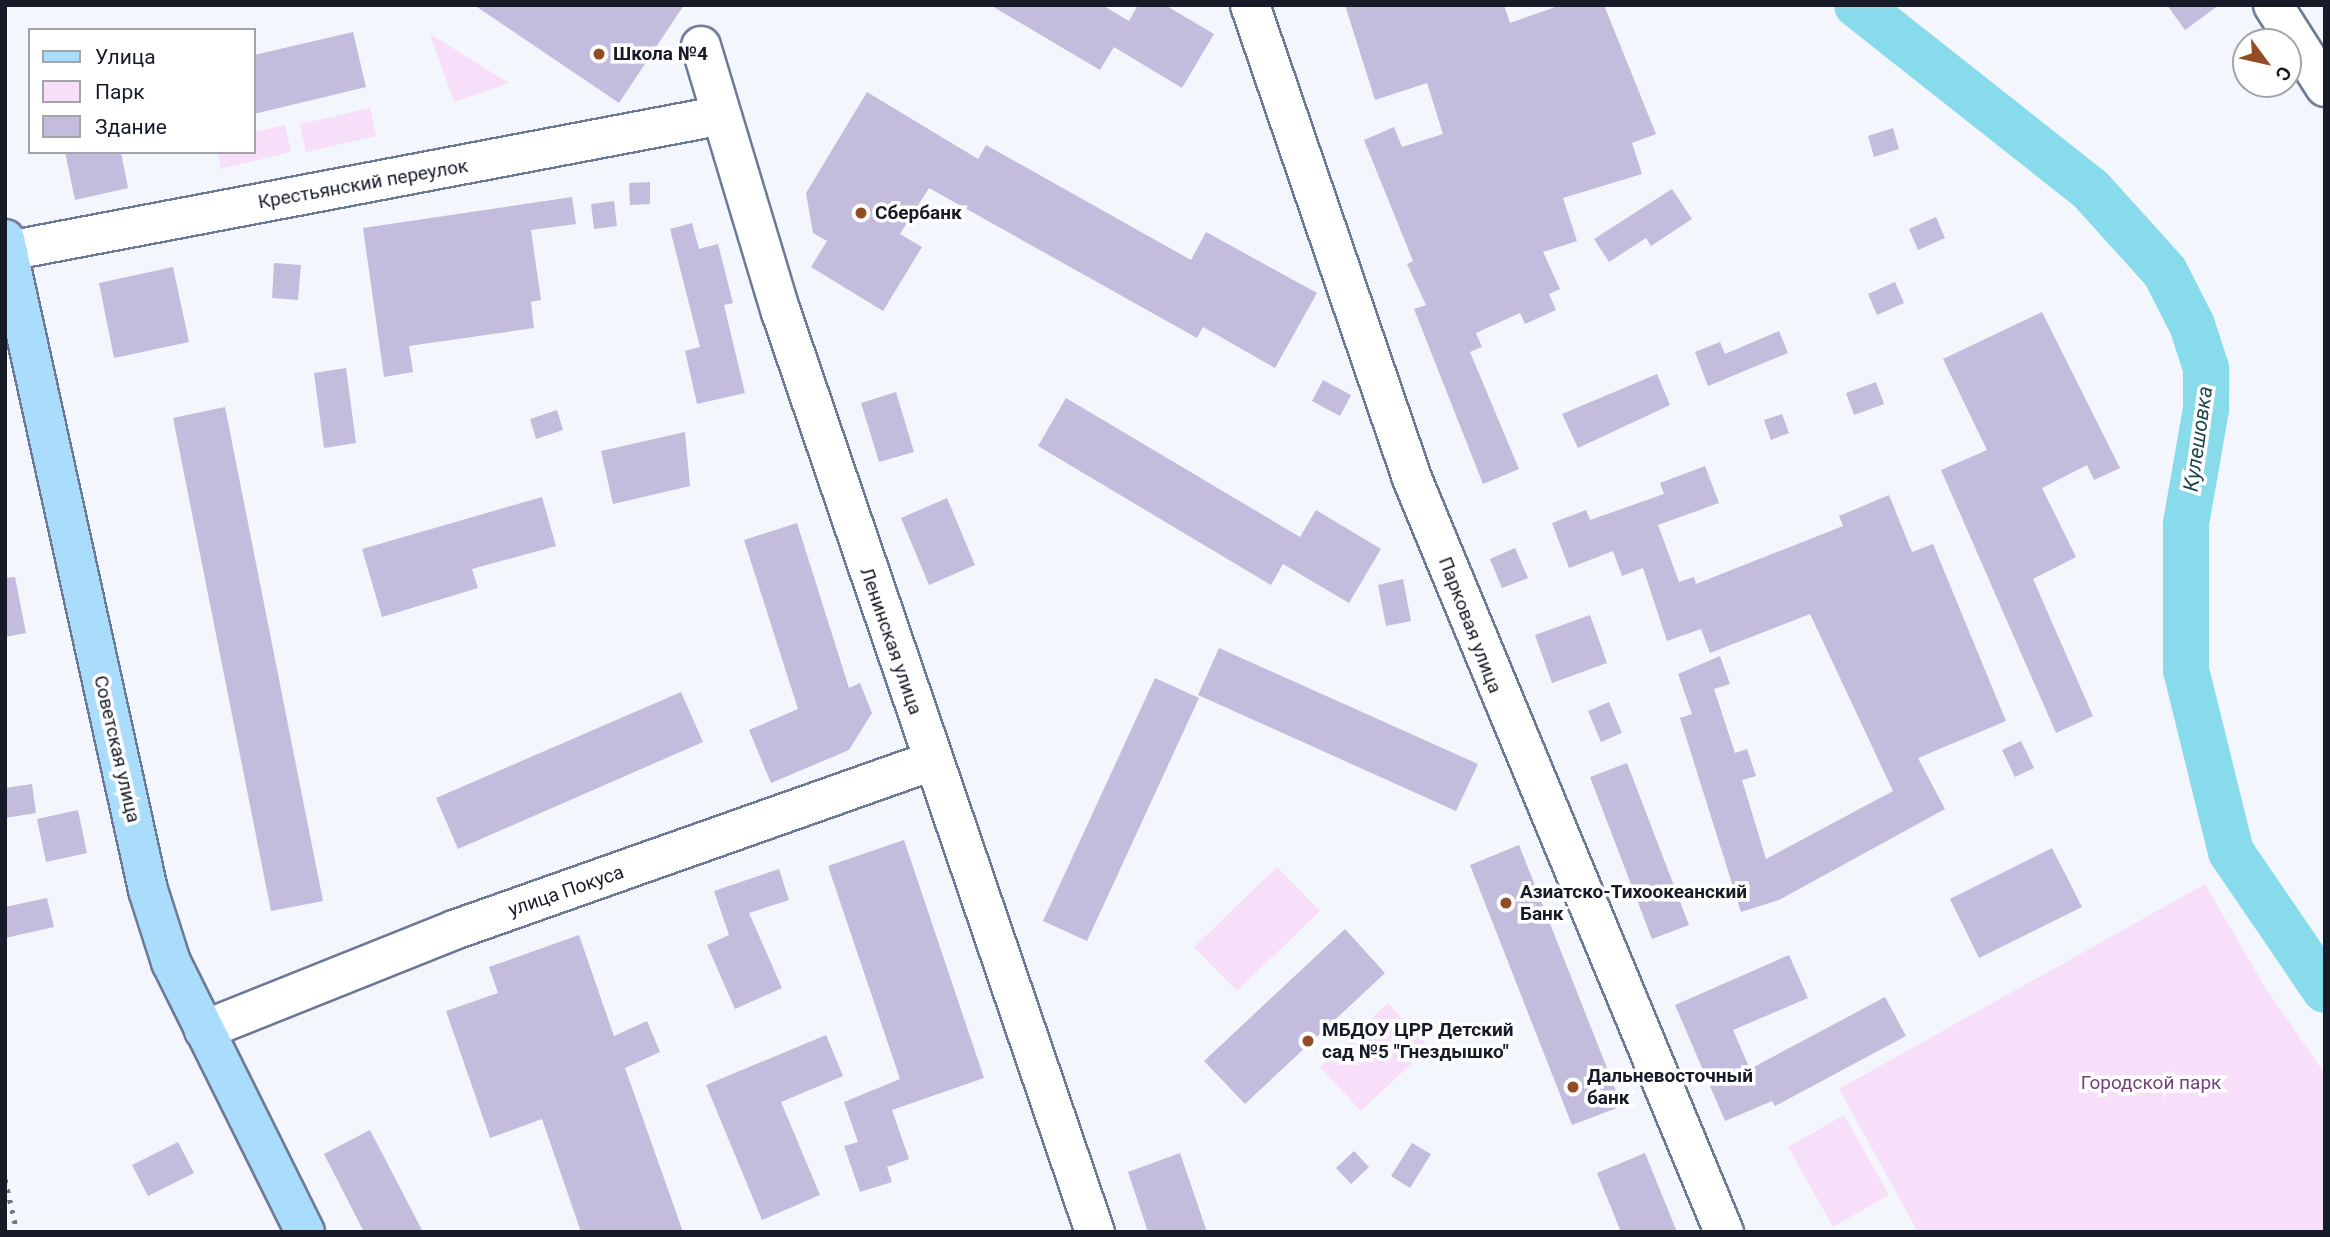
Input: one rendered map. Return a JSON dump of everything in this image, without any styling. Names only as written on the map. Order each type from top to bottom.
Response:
[{"type":"main road","name":"Советская улица","points":[[6,245],[148,890],[171,961],[305,1232]]},
{"type":"street","name":"Парковая улица","points":[[1250,5],[1410,476],[1724,1232]]},
{"type":"street","points":[[2273,5],[2325,87]]},
{"type":"street","name":"Ленинская улица","points":[[701,46],[718,116],[932,761],[1094,1232]]},
{"type":"street","name":"Крестьянский переулок","points":[[6,245],[718,116]]},
{"type":"street","name":"улица Покуса","points":[[204,1030],[416,944],[932,761]]},
{"type":"green space","points":[[430,34],[509,83],[454,102]]},
{"type":"green space","points":[[370,108],[376,136],[306,152],[300,124]]},
{"type":"green space","points":[[285,125],[291,152],[221,169],[218,154],[256,154],[256,132]]},
{"type":"green space","points":[[1277,867],[1320,911],[1237,991],[1194,947]]},
{"type":"green space","name":"Городской парк","points":[[2205,884],[2266,989],[2325,1074],[2325,1232],[1918,1232],[1839,1089]]},
{"type":"green space","points":[[1388,1003],[1429,1047],[1361,1111],[1320,1067]]},
{"type":"green space","points":[[1844,1115],[1889,1195],[1833,1227],[1788,1147]]},
{"type":"building","name":"Школа №4","points":[[474,5],[684,5],[619,103]]},
{"type":"building","points":[[990,5],[1102,5],[1129,21],[1138,5],[1165,5],[1214,34],[1182,88],[1114,47],[1100,70]]},
{"type":"building","points":[[1345,5],[1504,5],[1510,23],[1561,5],[1604,5],[1656,134],[1632,143],[1642,174],[1563,198],[1577,241],[1543,252],[1560,289],[1549,294],[1556,310],[1525,324],[1520,313],[1476,333],[1482,347],[1470,352],[1519,469],[1483,484],[1414,309],[1426,305],[1407,264],[1413,261],[1364,140],[1394,127],[1402,147],[1443,134],[1427,83],[1375,100]]},
{"type":"building","points":[[2167,5],[2219,5],[2185,30]]},
{"type":"building","points":[[353,32],[366,87],[256,114],[256,55]]},
{"type":"building","points":[[867,92],[978,159],[986,145],[1191,260],[1206,232],[1317,293],[1275,368],[1203,327],[1197,338],[929,188],[900,234],[922,247],[883,311],[811,267],[827,241],[813,233],[806,193]]},
{"type":"building","points":[[1893,128],[1899,149],[1874,157],[1868,136]]},
{"type":"building","points":[[65,154],[121,154],[128,188],[75,200]]},
{"type":"building","points":[[650,182],[650,204],[630,205],[629,183]]},
{"type":"building","points":[[1672,189],[1692,219],[1651,246],[1646,238],[1609,262],[1594,239]]},
{"type":"building","points":[[572,197],[576,224],[531,230],[541,300],[531,302],[534,328],[409,346],[413,372],[384,377],[363,228]]},
{"type":"building","points":[[614,201],[617,226],[594,229],[591,204]]},
{"type":"building","points":[[1936,217],[1945,238],[1918,250],[1909,229]]},
{"type":"building","points":[[692,223],[699,249],[718,244],[733,303],[724,305],[745,393],[697,404],[685,351],[700,347],[670,229]]},
{"type":"building","points":[[274,263],[301,265],[298,300],[272,298]]},
{"type":"building","points":[[173,267],[189,342],[114,358],[99,283]]},
{"type":"building","points":[[1895,282],[1904,303],[1877,315],[1868,294]]},
{"type":"building","points":[[2042,312],[2120,468],[2094,480],[2087,465],[2042,488],[2076,557],[2033,579],[2093,716],[2056,733],[1941,470],[1987,450],[1943,359]]},
{"type":"building","points":[[1779,331],[1788,353],[1708,386],[1695,352],[1720,342],[1725,354]]},
{"type":"building","points":[[346,368],[356,443],[324,448],[314,373]]},
{"type":"building","points":[[1657,374],[1670,405],[1578,448],[1562,414]]},
{"type":"building","points":[[1323,380],[1351,395],[1340,416],[1312,401]]},
{"type":"building","points":[[1876,382],[1884,404],[1854,415],[1846,393]]},
{"type":"building","points":[[896,392],[914,452],[879,462],[861,403]]},
{"type":"building","points":[[1066,398],[1300,537],[1316,510],[1381,549],[1349,603],[1283,564],[1271,585],[1038,446]]},
{"type":"building","points":[[225,407],[323,901],[271,911],[173,418]]},
{"type":"building","points":[[557,410],[563,430],[536,439],[530,419]]},
{"type":"building","points":[[1782,414],[1789,433],[1771,440],[1764,420]]},
{"type":"building","points":[[685,432],[690,486],[613,504],[601,451]]},
{"type":"building","points":[[1705,466],[1719,503],[1658,525],[1679,582],[1694,577],[1696,584],[1843,526],[1839,516],[1889,495],[1912,552],[1933,544],[2006,721],[1918,758],[1945,809],[1779,900],[1741,912],[1680,718],[1692,714],[1678,674],[1720,656],[1730,684],[1714,689],[1735,753],[1747,749],[1756,776],[1742,780],[1766,859],[1893,791],[1810,614],[1710,653],[1701,629],[1667,641],[1643,568],[1622,576],[1613,551],[1569,568],[1552,523],[1586,510],[1590,520],[1664,494],[1660,483]]},
{"type":"building","points":[[542,497],[556,546],[472,569],[478,588],[382,617],[362,549]]},
{"type":"building","points":[[947,498],[975,565],[929,585],[901,518]]},
{"type":"building","points":[[797,523],[849,688],[860,683],[872,713],[849,750],[771,783],[749,730],[798,709],[744,540]]},
{"type":"building","points":[[1515,548],[1528,578],[1502,588],[1490,559]]},
{"type":"building","points":[[15,577],[26,633],[5,637],[5,578]]},
{"type":"building","points":[[1403,579],[1411,621],[1386,626],[1378,585]]},
{"type":"building","points":[[1590,615],[1607,663],[1552,683],[1535,635]]},
{"type":"building","points":[[1219,648],[1478,764],[1456,811],[1198,695]]},
{"type":"building","points":[[1155,678],[1199,698],[1087,941],[1043,921]]},
{"type":"building","points":[[681,692],[703,742],[458,849],[436,798]]},
{"type":"building","points":[[1609,702],[1622,733],[1601,742],[1588,711]]},
{"type":"building","points":[[2021,741],[2034,768],[2015,777],[2002,750]]},
{"type":"building","points":[[1627,763],[1689,925],[1652,939],[1590,777]]},
{"type":"building","points":[[32,784],[36,813],[5,818],[5,788]]},
{"type":"building","points":[[78,810],[87,853],[46,862],[37,819]]},
{"type":"building","points":[[904,840],[984,1078],[892,1110],[909,1159],[887,1167],[892,1182],[860,1192],[844,1146],[858,1142],[844,1102],[900,1079],[828,866]]},
{"type":"building","points":[[1519,845],[1622,1106],[1572,1125],[1470,865]]},
{"type":"building","points":[[2052,848],[2082,907],[1979,958],[1950,899]]},
{"type":"building","points":[[779,869],[789,900],[749,913],[782,988],[735,1009],[707,945],[729,935],[714,891]]},
{"type":"building","points":[[47,898],[54,927],[5,938],[5,907]]},
{"type":"building","points":[[1345,929],[1385,973],[1245,1104],[1204,1061]]},
{"type":"building","points":[[579,935],[614,1036],[647,1021],[660,1052],[625,1068],[683,1232],[581,1232],[542,1119],[490,1138],[446,1011],[498,993],[489,967]]},
{"type":"building","points":[[1789,955],[1808,998],[1733,1030],[1750,1069],[1885,997],[1906,1036],[1775,1106],[1772,1101],[1725,1121],[1675,1005]]},
{"type":"building","points":[[826,1035],[843,1076],[781,1102],[820,1195],[762,1220],[706,1085]]},
{"type":"building","points":[[370,1130],[423,1232],[364,1232],[324,1154]]},
{"type":"building","points":[[178,1142],[194,1173],[148,1196],[132,1165]]},
{"type":"building","points":[[1412,1143],[1431,1154],[1410,1188],[1391,1176]]},
{"type":"building","points":[[1354,1151],[1369,1167],[1351,1184],[1336,1168]]},
{"type":"building","points":[[1180,1153],[1207,1232],[1148,1232],[1128,1172]]},
{"type":"building","points":[[1645,1153],[1677,1232],[1621,1232],[1597,1173]]},
{"type":"waterway","name":"Кулешовка","points":[[1857,5],[2091,190],[2165,272],[2192,325],[2206,368],[2206,409],[2186,524],[2186,670],[2231,852],[2325,990]]},
{"type":"railway","points":[[5,1179],[17,1232]]},
{"type":"place","name":"Школа №4","points":[[599,54]]},
{"type":"place","name":"Сбербанк","points":[[861,213]]},
{"type":"place","name":"Азиатско-Тихоокеанский Банк","points":[[1506,903]]},
{"type":"place","name":"МБДОУ ЦРР Детский сад №5 \"Гнездышко\"","points":[[1308,1041]]},
{"type":"place","name":"Дальневосточный банк","points":[[1573,1087]]}]
